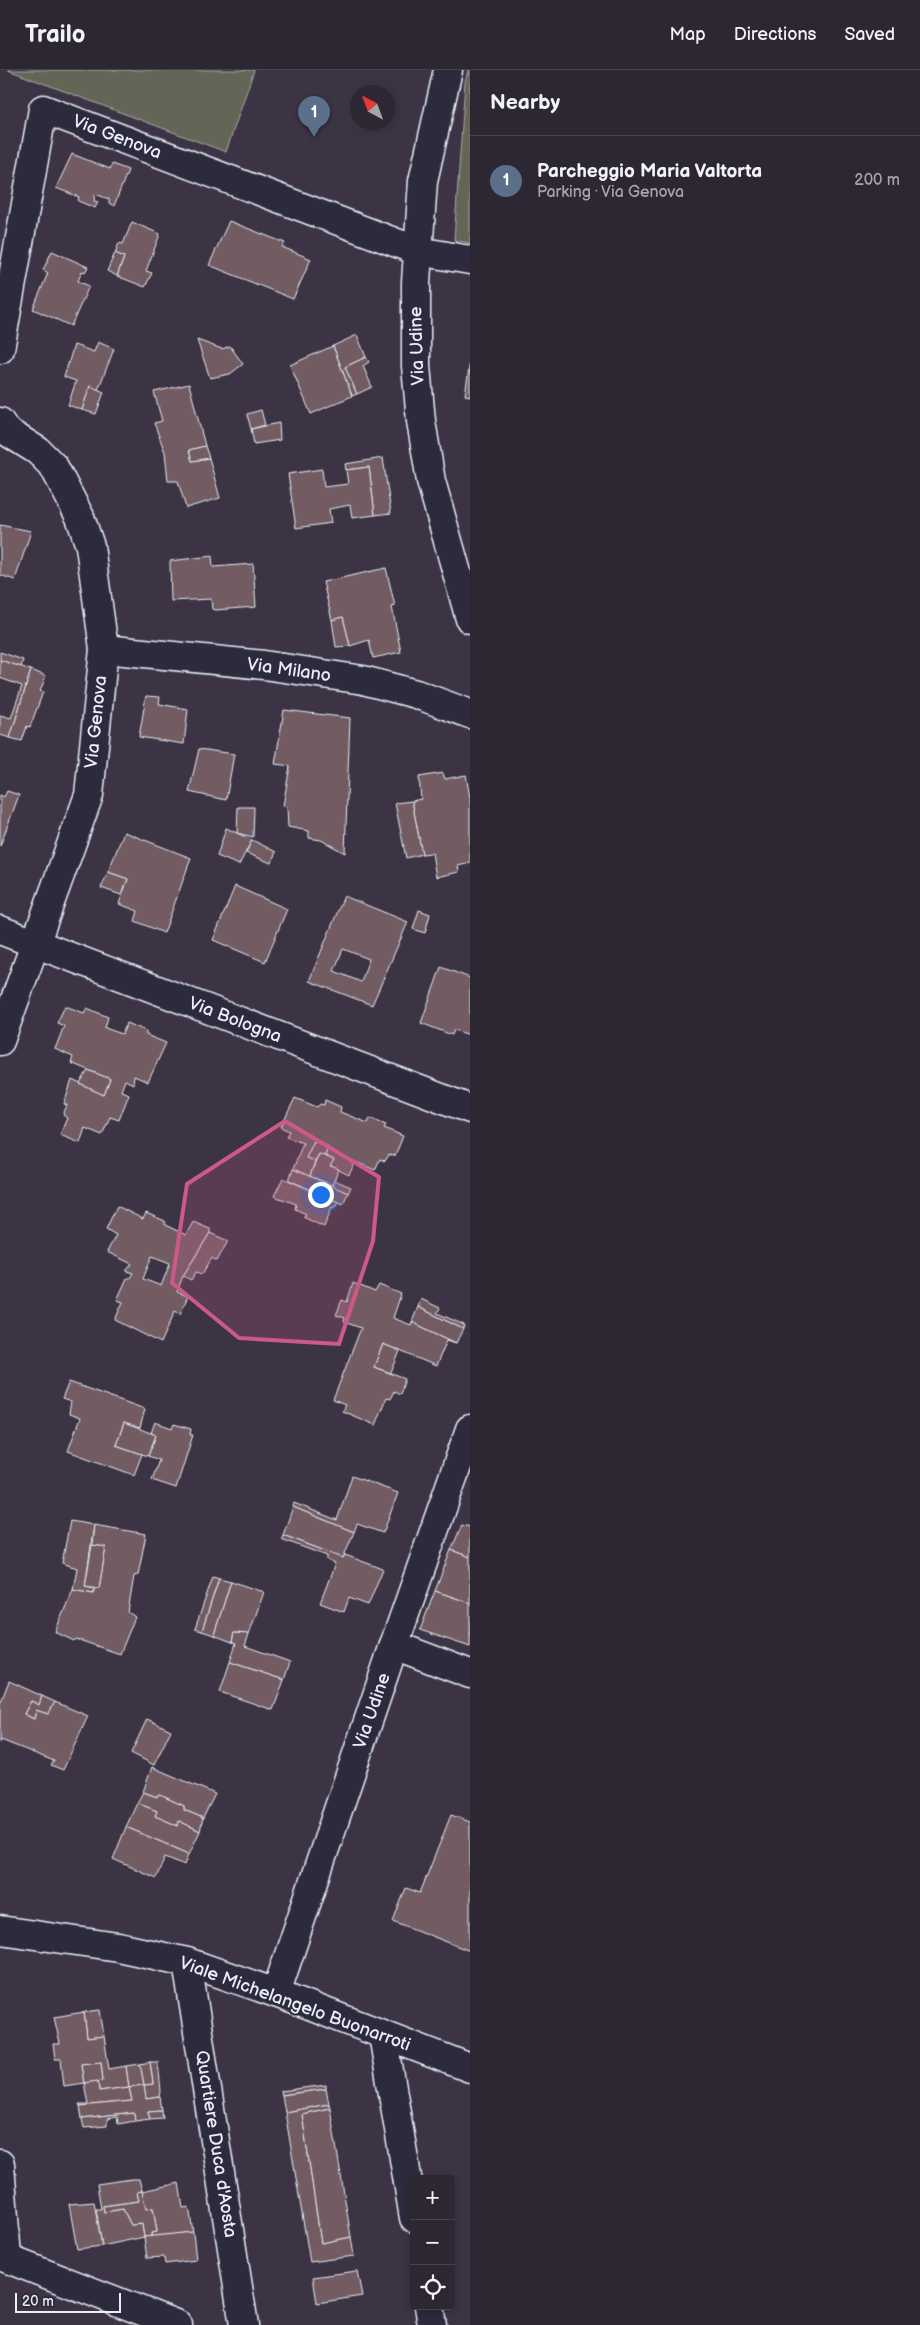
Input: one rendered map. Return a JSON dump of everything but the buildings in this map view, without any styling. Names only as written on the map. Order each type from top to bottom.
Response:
[{"type":"street","name":"Via Udine","points":[[448,70],[423,181],[415,315],[421,421],[431,481],[470,619]]},
{"type":"street","name":"Via Genova","points":[[0,348],[43,109],[418,251]]},
{"type":"street","points":[[418,251],[470,260]]},
{"type":"street","name":"Via Genova","points":[[0,422],[10,434],[38,451],[50,463],[58,474],[80,517],[90,546],[104,649],[89,795],[0,1041]]},
{"type":"street","name":"Via Milano","points":[[104,649],[264,666],[363,680],[416,694],[470,714]]},
{"type":"street","name":"Via Bologna","points":[[0,930],[470,1109]]},
{"type":"street","name":"Via Udine","points":[[276,1993],[394,1644],[470,1429]]},
{"type":"street","points":[[394,1644],[470,1674]]},
{"type":"street","name":"Viale Michelangelo Buonarroti","points":[[0,1930],[118,1947],[187,1962],[276,1993],[470,2068]]},
{"type":"street","name":"Quartiere Duca d'Aosta","points":[[187,1962],[244,2325]]},
{"type":"street","points":[[383,2035],[410,2194]]},
{"type":"street","points":[[0,2164],[4,2257],[175,2325]]},
{"type":"street","points":[[430,2310],[432,2325]]},
{"type":"highlighted area","points":[[285,1121],[379,1177],[373,1241],[339,1344],[239,1338],[172,1283],[187,1184]]},
{"type":"green space","points":[[8,70],[254,70],[226,152]]},
{"type":"green space","points":[[468,70],[470,70],[470,243],[454,240],[465,82]]},
{"type":"place","name":"Parcheggio Maria Valtorta","points":[[314,137]]}]
